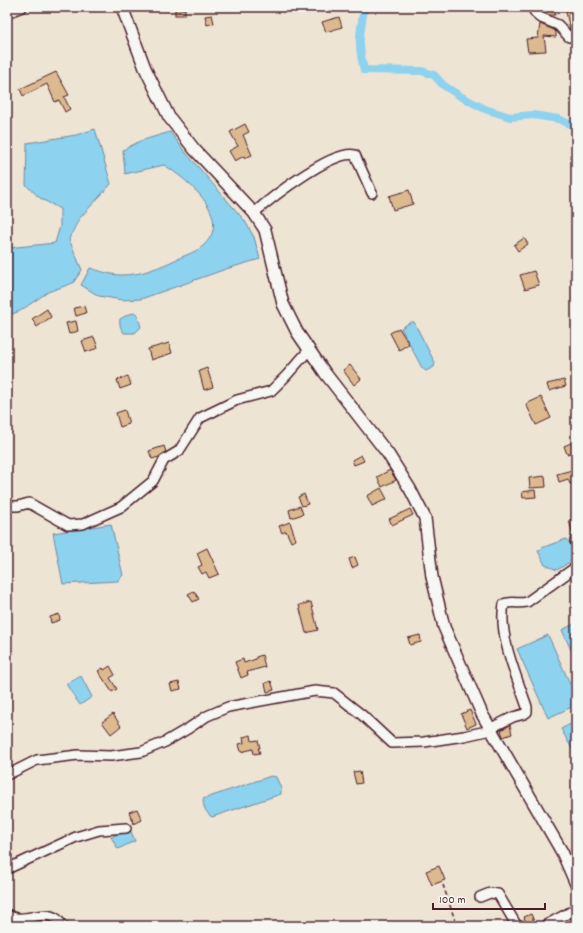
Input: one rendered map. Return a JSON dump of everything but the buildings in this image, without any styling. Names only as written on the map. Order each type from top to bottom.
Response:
[{"type":"street","points":[[7,13],[22,7]]},
{"type":"street","points":[[122,7],[145,68],[169,117],[194,149],[254,213],[265,230],[283,304],[297,332],[358,416],[388,454],[410,489],[425,518],[432,577],[444,627],[482,714],[562,852],[576,884]]},
{"type":"street","points":[[535,7],[534,11],[539,17],[558,25],[569,37],[576,38]]},
{"type":"street","points":[[254,213],[277,193],[302,177],[344,155],[355,155],[372,193]]},
{"type":"street","points":[[7,506],[18,506],[29,503],[68,525],[83,524],[122,508],[153,481],[164,460],[179,451],[200,418],[237,400],[271,391],[309,350]]},
{"type":"street","points":[[7,775],[37,760],[78,755],[111,756],[141,752],[171,738],[207,716],[228,707],[315,691],[334,693],[362,715],[392,743],[424,742],[491,730],[497,725],[513,717],[527,712],[509,651],[503,622],[504,604],[509,602],[518,604],[527,602],[576,568]]},
{"type":"street","points":[[7,869],[76,837],[99,830],[126,828]]},
{"type":"street","points":[[480,897],[490,893],[498,894],[517,926]]},
{"type":"street","points":[[544,926],[576,909]]},
{"type":"street","points":[[7,914],[11,917],[23,919],[39,915],[48,916],[56,918],[63,926]]},
{"type":"path","points":[[443,885],[458,926]]},
{"type":"water","points":[[95,129],[111,184],[79,219],[69,239],[82,270],[73,283],[48,292],[20,311],[7,316],[7,248],[55,243],[60,226],[60,209],[40,198],[26,185],[27,143],[76,135]]},
{"type":"water","points":[[170,132],[186,153],[245,221],[254,237],[260,259],[226,269],[141,299],[122,300],[99,296],[81,285],[90,268],[118,275],[129,275],[144,272],[192,253],[204,245],[212,234],[214,222],[204,199],[184,179],[173,171],[164,165],[125,174],[123,150],[140,141]]},
{"type":"water","points":[[129,314],[137,314],[141,327],[135,333],[124,333],[120,327],[120,319]]},
{"type":"water","points":[[411,322],[414,322],[435,363],[434,367],[426,371],[422,368],[401,328]]},
{"type":"water","points":[[111,524],[123,575],[118,581],[63,584],[53,533]]},
{"type":"water","points":[[566,539],[573,547],[576,558],[557,570],[545,565],[538,551],[544,547]]},
{"type":"water","points":[[576,623],[576,661],[562,630]]},
{"type":"water","points":[[548,635],[576,697],[576,705],[548,718],[517,649]]},
{"type":"water","points":[[81,676],[92,697],[80,705],[66,684]]},
{"type":"water","points":[[576,721],[576,756],[561,729]]},
{"type":"water","points":[[271,776],[276,777],[281,788],[281,794],[212,817],[205,810],[203,799]]},
{"type":"water","points":[[130,829],[135,841],[118,849],[111,837]]},
{"type":"waterway","points":[[364,10],[360,40],[364,70],[422,71],[434,75],[443,85],[485,109],[510,117],[533,115],[559,119],[576,127]]}]
